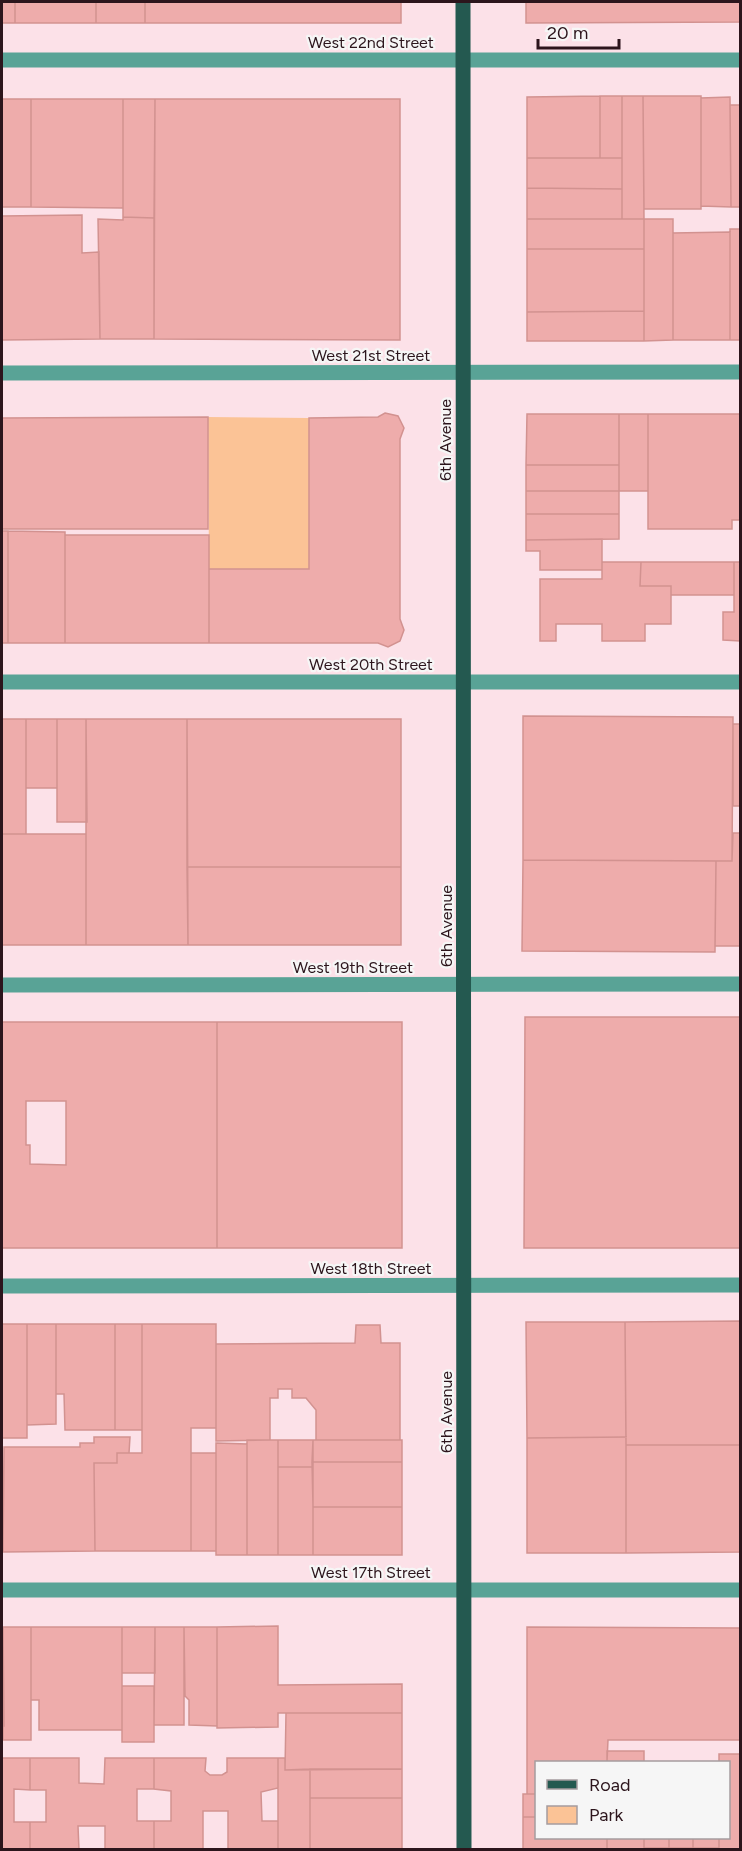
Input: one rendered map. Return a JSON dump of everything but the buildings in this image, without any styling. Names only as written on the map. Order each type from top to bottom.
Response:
[{"type":"main road","name":"6th Avenue","points":[[463,2],[464,1850]]},
{"type":"street","name":"West 22nd Street","points":[[2,60],[741,60]]},
{"type":"street","name":"West 21st Street","points":[[2,373],[741,372]]},
{"type":"street","name":"West 20th Street","points":[[2,681],[741,682]]},
{"type":"street","name":"West 19th Street","points":[[2,985],[741,984]]},
{"type":"street","name":"West 18th Street","points":[[2,1286],[741,1286]]},
{"type":"street","name":"West 17th Street","points":[[2,1590],[741,1590]]},
{"type":"green space","points":[[208,417],[309,418],[309,569],[209,569]]}]
